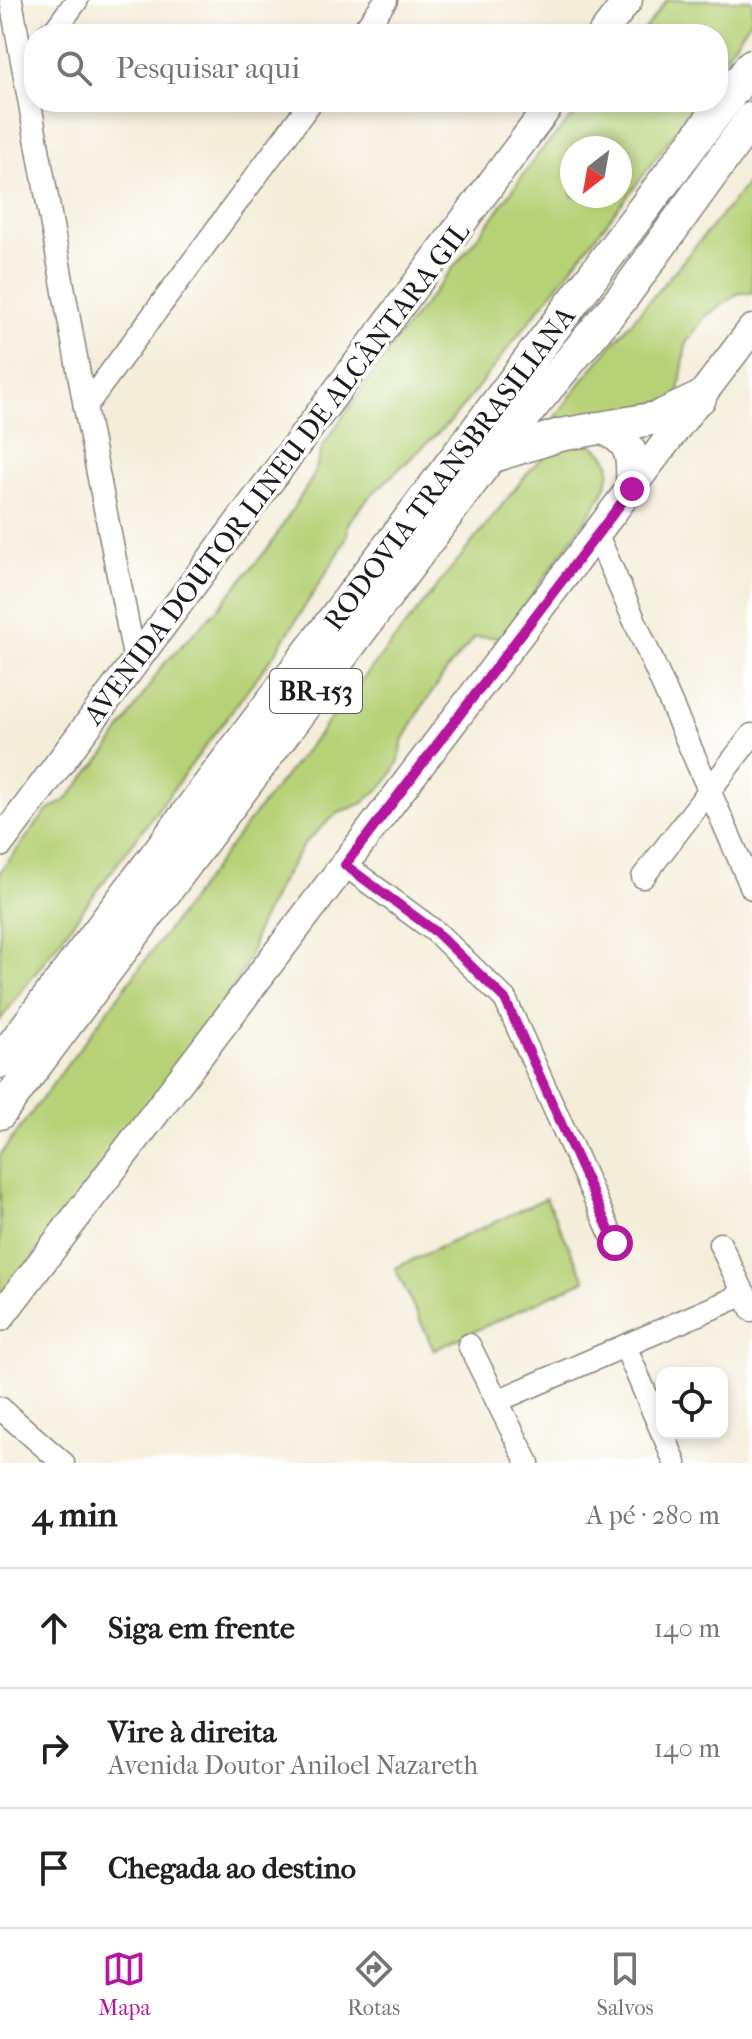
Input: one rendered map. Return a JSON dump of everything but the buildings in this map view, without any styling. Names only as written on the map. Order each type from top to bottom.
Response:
[{"type":"highway","name":"RODOVIA TRANSBRASILIANA","points":[[728,97],[752,65]]},
{"type":"highway","name":"RODOVIA TRANSBRASILIANA","points":[[0,1062],[717,112]]},
{"type":"highway","name":"RODOVIA TRANSBRASILIANA","points":[[0,1113],[490,457],[623,297],[752,118]]},
{"type":"highway","points":[[490,457],[560,435],[657,418],[700,398]]},
{"type":"highway","points":[[603,428],[620,435],[629,448],[633,466],[632,489]]},
{"type":"main road","points":[[610,24],[628,0]]},
{"type":"main road","name":"AVENIDA DOUTOR LINEU DE ALCÂNTARA GIL","points":[[0,843],[545,112]]},
{"type":"main road","points":[[0,1317],[752,329]]},
{"type":"street","points":[[11,0],[24,37]]},
{"type":"street","points":[[59,24],[77,0]]},
{"type":"street","points":[[368,24],[386,0]]},
{"type":"street","points":[[38,112],[85,407],[135,661]]},
{"type":"street","points":[[85,407],[304,112]]},
{"type":"street","points":[[597,535],[752,888]]},
{"type":"street","points":[[643,877],[752,735]]},
{"type":"street","points":[[345,865],[436,932],[505,999],[615,1243]]},
{"type":"street","points":[[497,1401],[625,1346],[748,1302],[720,1244]]},
{"type":"street","points":[[469,1345],[528,1463]]},
{"type":"street","points":[[625,1346],[656,1418]]},
{"type":"street","points":[[0,1408],[63,1463]]},
{"type":"street","points":[[665,1439],[675,1463]]},
{"type":"green space","points":[[667,0],[752,0],[752,18],[728,53],[728,24],[649,24]]},
{"type":"green space","points":[[580,112],[689,112],[632,190],[632,136],[560,136],[560,208],[618,208],[452,420],[370,496],[348,523],[347,536],[338,554],[276,652],[0,1020],[0,872],[46,812],[67,799],[108,750],[162,666],[221,605],[269,547],[314,475],[323,446],[392,345],[494,216],[539,153]]},
{"type":"green space","points":[[752,176],[752,293],[739,293],[705,317],[686,343],[678,399],[551,423],[585,377]]},
{"type":"green space","points":[[583,441],[603,453],[610,468],[596,505],[502,637],[475,637],[450,666],[403,741],[398,763],[387,782],[363,803],[336,814],[304,844],[256,931],[253,948],[239,978],[183,1059],[0,1301],[0,1155],[249,821],[531,469],[548,453]]},
{"type":"green space","points":[[546,1198],[585,1280],[434,1350],[395,1268]]},
{"type":"route","points":[[615,1243],[505,999],[436,932],[345,865],[632,489]]}]
